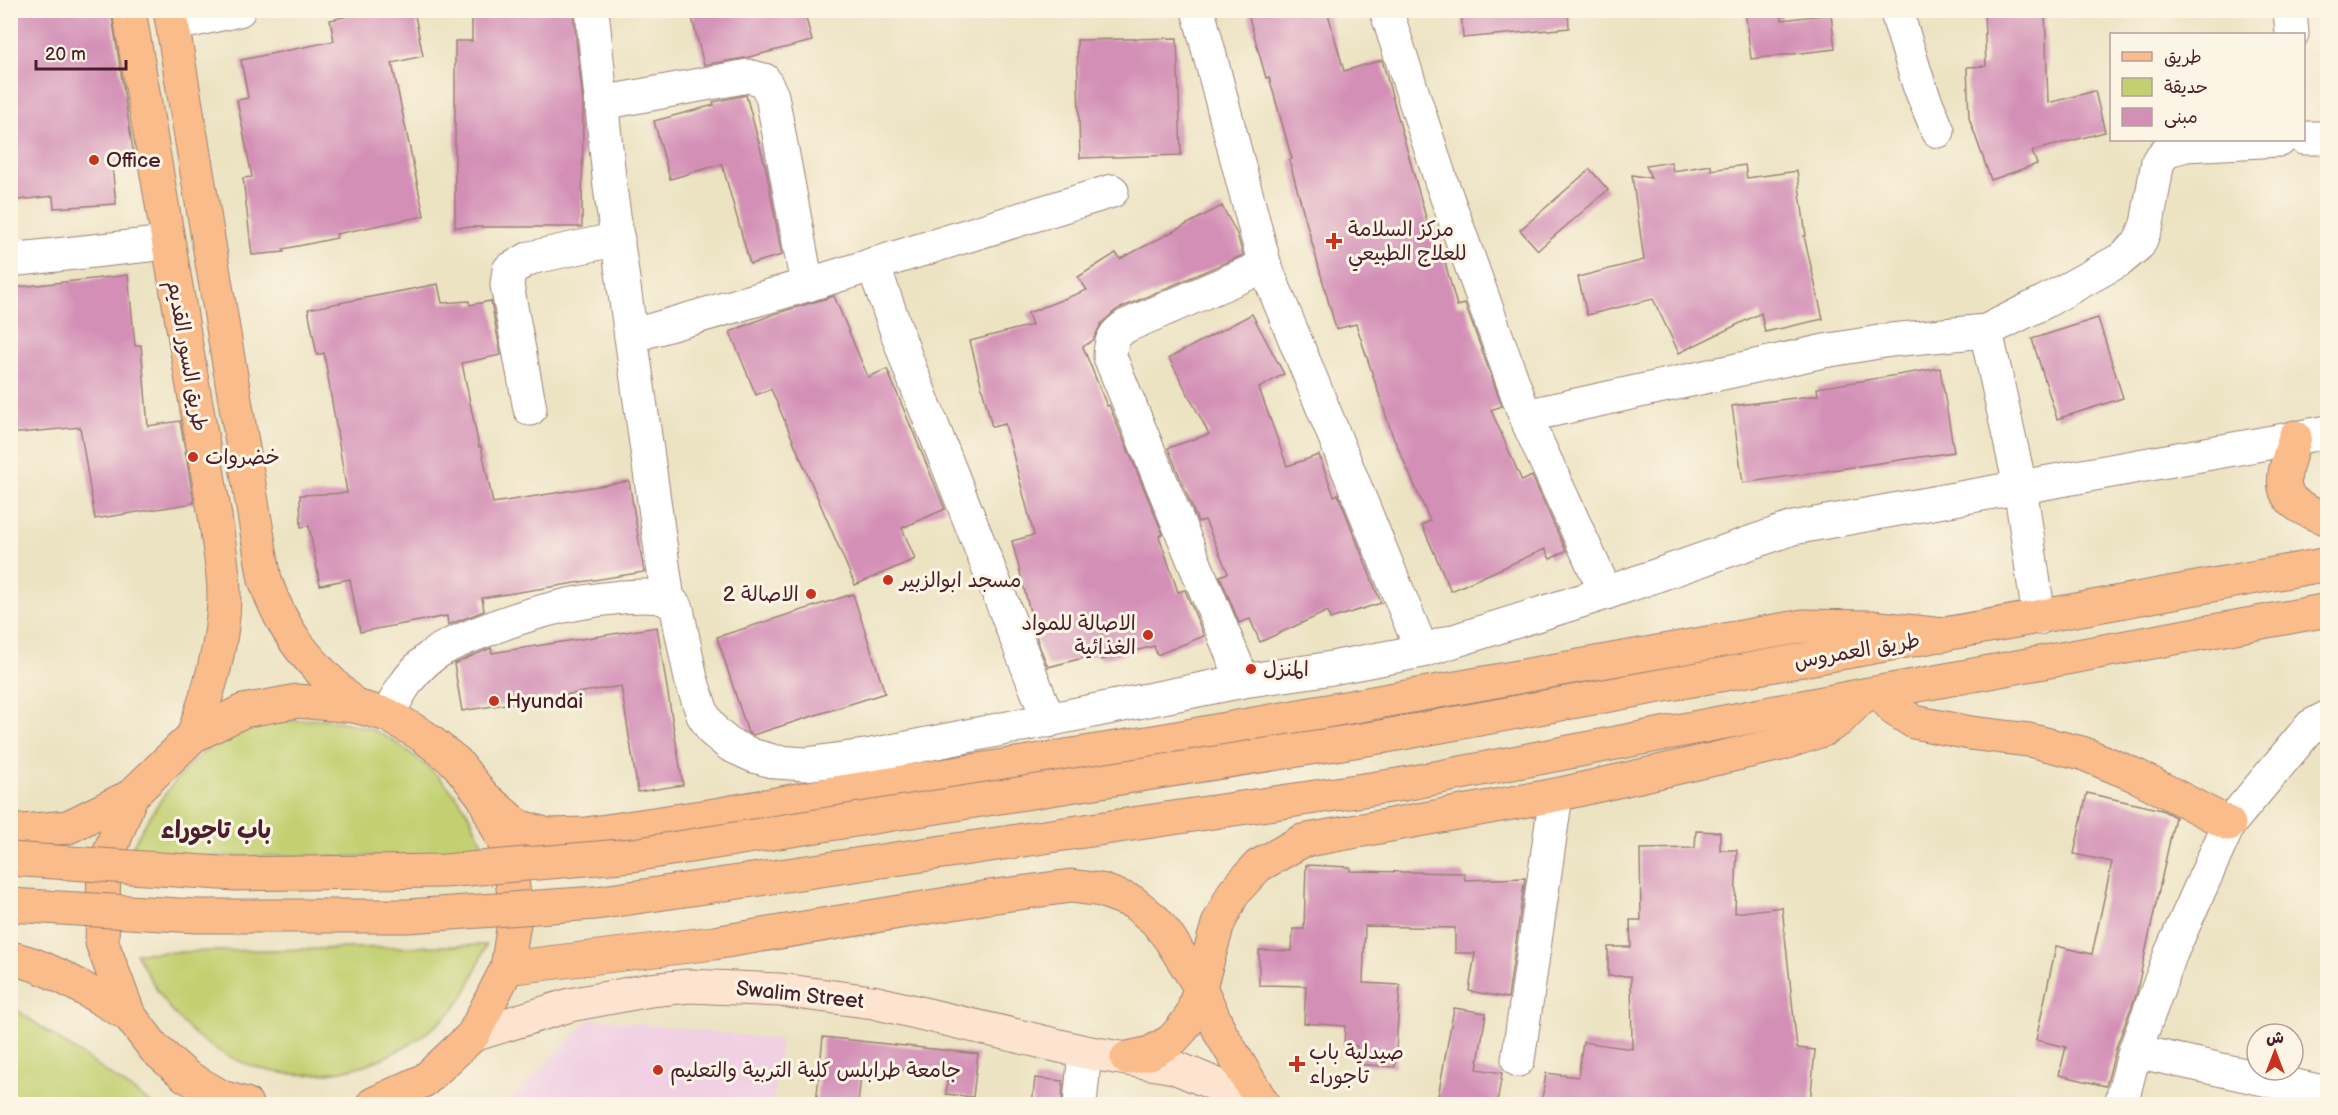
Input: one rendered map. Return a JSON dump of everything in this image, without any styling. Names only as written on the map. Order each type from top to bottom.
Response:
[{"type":"main road","name":"طريق السور القديم","points":[[129,10],[214,516],[224,594],[217,655],[209,690],[193,736]]},
{"type":"main road","name":"طريق السور القديم","points":[[171,18],[265,580],[275,608],[289,634],[307,658],[355,706]]},
{"type":"main road","points":[[2295,437],[2283,478],[2288,496],[2303,510],[2328,519]]},
{"type":"main road","name":"طريق العمروس","points":[[10,859],[235,874],[444,871],[633,855],[1386,736],[2328,564]]},
{"type":"main road","points":[[10,905],[196,916],[408,916],[596,903],[1404,784],[1872,694],[2328,610]]},
{"type":"main road","points":[[10,832],[68,827],[131,796],[193,736],[243,711],[297,701],[355,706],[388,715],[422,735],[456,762],[483,796],[518,826],[548,835],[586,834],[721,814],[854,790],[1165,740],[1803,626],[1871,627],[1943,635]]},
{"type":"main road","points":[[1127,1058],[1150,1053],[1171,1041],[1192,1015],[1218,924],[1234,892],[1258,866],[1302,841],[1556,795],[1781,744],[1823,730],[1872,694]]},
{"type":"main road","points":[[1872,694],[1914,722],[1970,733],[2029,740],[2082,753],[2136,776],[2229,824]]},
{"type":"main road","points":[[131,796],[104,867],[102,943],[129,1015],[154,1049],[186,1076],[234,1102]]},
{"type":"main road","points":[[373,1104],[416,1092],[473,1035],[507,968],[516,910],[508,850],[483,796]]},
{"type":"main road","points":[[507,968],[714,943],[988,897],[1071,886],[1101,890],[1134,902],[1155,920],[1170,939],[1200,987],[1221,1034],[1263,1104]]},
{"type":"main road","points":[[10,958],[22,960],[59,977],[129,1015]]},
{"type":"main road","name":"Swalim Street","points":[[473,1035],[570,1005],[617,995],[689,986],[780,990],[873,1002],[1085,1052],[1174,1067],[1215,1084],[1248,1104]]},
{"type":"street","points":[[171,18],[239,10]]},
{"type":"street","points":[[592,10],[618,239],[668,600]]},
{"type":"street","points":[[1198,10],[1265,266],[1422,651]]},
{"type":"street","points":[[1386,10],[1441,180],[1525,416],[1606,593]]},
{"type":"street","points":[[1896,10],[1919,85],[1938,131]]},
{"type":"street","points":[[2290,10],[2292,33]]},
{"type":"street","points":[[602,103],[748,76],[764,80],[772,96],[807,285]]},
{"type":"street","points":[[2305,138],[2328,138]]},
{"type":"street","points":[[1525,416],[1824,351],[1891,340],[1986,331],[2120,260],[2139,244],[2147,224],[2158,161],[2168,150],[2186,145],[2261,141]]},
{"type":"street","points":[[631,336],[807,285],[1112,190]]},
{"type":"street","points":[[530,409],[507,285],[509,270],[530,258],[618,239]]},
{"type":"street","points":[[10,260],[167,243]]},
{"type":"street","points":[[873,264],[910,369],[1049,721]]},
{"type":"street","points":[[1243,681],[1110,357],[1110,350],[1114,335],[1126,326],[1265,266]]},
{"type":"street","points":[[1986,331],[2020,486],[2039,618]]},
{"type":"street","points":[[388,715],[399,691],[428,659],[450,645],[551,607],[587,600],[635,596],[668,600],[675,605],[691,679],[703,715],[714,732],[730,745],[754,756],[776,762],[806,764],[872,755],[1243,681],[1422,651],[1606,593],[1793,528],[2328,432]]},
{"type":"street","points":[[2121,1104],[2135,1051],[2171,953],[2229,824],[2322,724]]},
{"type":"street","points":[[1518,1060],[1556,795]]},
{"type":"street","points":[[2135,1051],[2328,1093]]},
{"type":"street","points":[[1080,1104],[1085,1052]]},
{"type":"shaded area","name":"جامعة طرابلس كلية التربية والتعليم","points":[[591,1018],[781,1040],[773,1104],[508,1104]]},
{"type":"green space","points":[[326,719],[357,725],[380,733],[422,762],[448,786],[466,810],[487,857],[128,856],[146,823],[169,789],[182,773],[211,746],[226,736],[262,724]]},
{"type":"green space","points":[[486,945],[471,982],[459,1003],[429,1031],[393,1053],[367,1064],[341,1071],[314,1074],[287,1074],[260,1069],[234,1059],[209,1045],[186,1026],[166,1004],[136,953]]},
{"type":"green space","points":[[11,1006],[152,1104],[11,1104]]},
{"type":"building","points":[[10,10],[111,10],[135,163],[112,165],[116,204],[54,208],[53,196],[10,201]]},
{"type":"building","points":[[375,10],[414,10],[423,56],[392,63],[424,216],[336,234],[337,238],[283,249],[284,252],[252,255],[243,178],[252,177],[237,100],[248,98],[241,60],[334,41],[330,20]]},
{"type":"building","points":[[472,10],[573,10],[583,102],[582,227],[455,227],[455,41],[472,41]]},
{"type":"building","points":[[690,10],[804,10],[812,41],[745,58],[704,65]]},
{"type":"building","points":[[1247,10],[1327,10],[1344,71],[1382,60],[1430,232],[1436,230],[1457,306],[1465,304],[1502,406],[1491,410],[1522,481],[1532,476],[1566,551],[1550,559],[1545,549],[1451,591],[1422,525],[1430,521],[1392,434],[1356,324],[1336,329],[1289,160],[1292,159]]},
{"type":"building","points":[[1461,10],[1568,10],[1569,28],[1463,38]]},
{"type":"building","points":[[1745,10],[1781,10],[1782,20],[1831,14],[1835,49],[1751,59]]},
{"type":"building","points":[[1984,10],[2045,10],[2048,103],[2095,91],[2105,132],[2032,151],[2037,164],[1991,180],[1969,118],[1967,67],[1986,66]]},
{"type":"building","points":[[1177,38],[1181,155],[1080,158],[1077,40]]},
{"type":"building","points":[[746,95],[766,169],[782,255],[750,264],[722,164],[670,179],[654,121],[714,105],[713,102]]},
{"type":"building","points":[[1671,162],[1673,171],[1711,165],[1711,170],[1745,165],[1747,178],[1797,171],[1806,236],[1804,236],[1823,319],[1765,332],[1761,313],[1679,353],[1653,299],[1587,315],[1578,277],[1644,260],[1632,175],[1651,178],[1646,166]]},
{"type":"building","points":[[1590,169],[1608,190],[1538,250],[1520,230]]},
{"type":"building","points":[[1222,206],[1237,234],[1243,255],[1116,310],[1101,324],[1093,340],[1083,347],[1163,534],[1159,536],[1178,592],[1185,590],[1204,636],[1157,655],[1154,646],[1101,660],[1099,654],[1048,667],[1038,643],[1012,541],[1034,535],[1005,424],[992,427],[970,341],[1032,325],[1028,313],[1087,290],[1078,277],[1116,253],[1120,259]]},
{"type":"building","points":[[128,275],[135,346],[141,345],[148,426],[180,421],[194,503],[95,519],[80,427],[10,434],[10,288]]},
{"type":"building","points":[[438,284],[442,303],[469,301],[470,305],[491,301],[501,355],[462,363],[493,503],[629,481],[644,572],[482,598],[484,611],[448,625],[447,616],[360,632],[350,579],[320,585],[309,526],[301,527],[300,495],[347,493],[324,353],[317,355],[308,309]]},
{"type":"building","points":[[834,296],[868,377],[887,369],[945,509],[902,528],[915,559],[855,585],[771,389],[756,395],[730,332],[771,315]]},
{"type":"building","points":[[1252,314],[1284,374],[1259,388],[1287,466],[1319,455],[1334,496],[1338,494],[1381,603],[1330,619],[1328,611],[1260,642],[1250,619],[1239,623],[1220,576],[1228,573],[1205,520],[1198,522],[1168,448],[1209,434],[1169,358]]},
{"type":"building","points":[[2098,318],[2123,398],[2057,419],[2032,339]]},
{"type":"building","points":[[1940,368],[1954,452],[1743,483],[1732,406],[1818,395],[1817,388]]},
{"type":"building","points":[[853,594],[885,693],[753,735],[748,733],[717,637]]},
{"type":"building","name":"Hyundai","points":[[657,627],[683,785],[638,792],[621,686],[462,711],[454,664],[465,659],[491,648],[492,653]]},
{"type":"building","points":[[2087,793],[2162,810],[2175,817],[2136,995],[2117,1045],[2106,1086],[2059,1075],[2066,1047],[2036,1040],[2056,946],[2092,954],[2112,862],[2074,854]]},
{"type":"building","points":[[1696,831],[1720,832],[1720,850],[1737,850],[1735,913],[1782,907],[1797,1048],[1815,1050],[1810,1104],[1579,1104],[1542,1100],[1546,1073],[1578,1077],[1583,1042],[1632,1049],[1631,976],[1608,976],[1608,947],[1631,947],[1630,920],[1641,920],[1640,849],[1695,848]]},
{"type":"building","points":[[1306,865],[1350,867],[1350,871],[1464,873],[1465,880],[1525,878],[1508,998],[1469,991],[1475,953],[1455,953],[1455,928],[1365,926],[1363,983],[1400,985],[1395,1067],[1356,1064],[1357,1046],[1344,1045],[1345,1026],[1304,1023],[1306,986],[1259,985],[1259,950],[1292,951],[1293,929],[1304,929]]},
{"type":"building","points":[[1454,1008],[1486,1013],[1477,1069],[1502,1073],[1497,1104],[1437,1102]]},
{"type":"building","points":[[823,1037],[978,1054],[973,1097],[946,1094],[948,1075],[862,1065],[858,1104],[816,1104]]},
{"type":"building","points":[[1035,1078],[1063,1081],[1062,1104],[1032,1104]]},
{"type":"place","name":"Office","points":[[94,160]]},
{"type":"place","name":"مركز السلامة للعلاج الطبيعي","points":[[1334,241]]},
{"type":"place","name":"خضروات","points":[[193,457]]},
{"type":"place","name":"مسجد ابوالزبير","points":[[888,580]]},
{"type":"place","name":"الاصالة 2","points":[[811,594]]},
{"type":"place","name":"الاصالة للمواد الغذائية","points":[[1148,635]]},
{"type":"place","name":"المنزل","points":[[1251,669]]},
{"type":"place","name":"Hyundai","points":[[494,701]]},
{"type":"place","name":"صيدلية باب تاجوراء","points":[[1297,1064]]},
{"type":"place","name":"جامعة طرابلس كلية التربية والتعليم","points":[[658,1070]]},
{"type":"district","name":"باب تاجوراء","points":[[216,830]]}]
